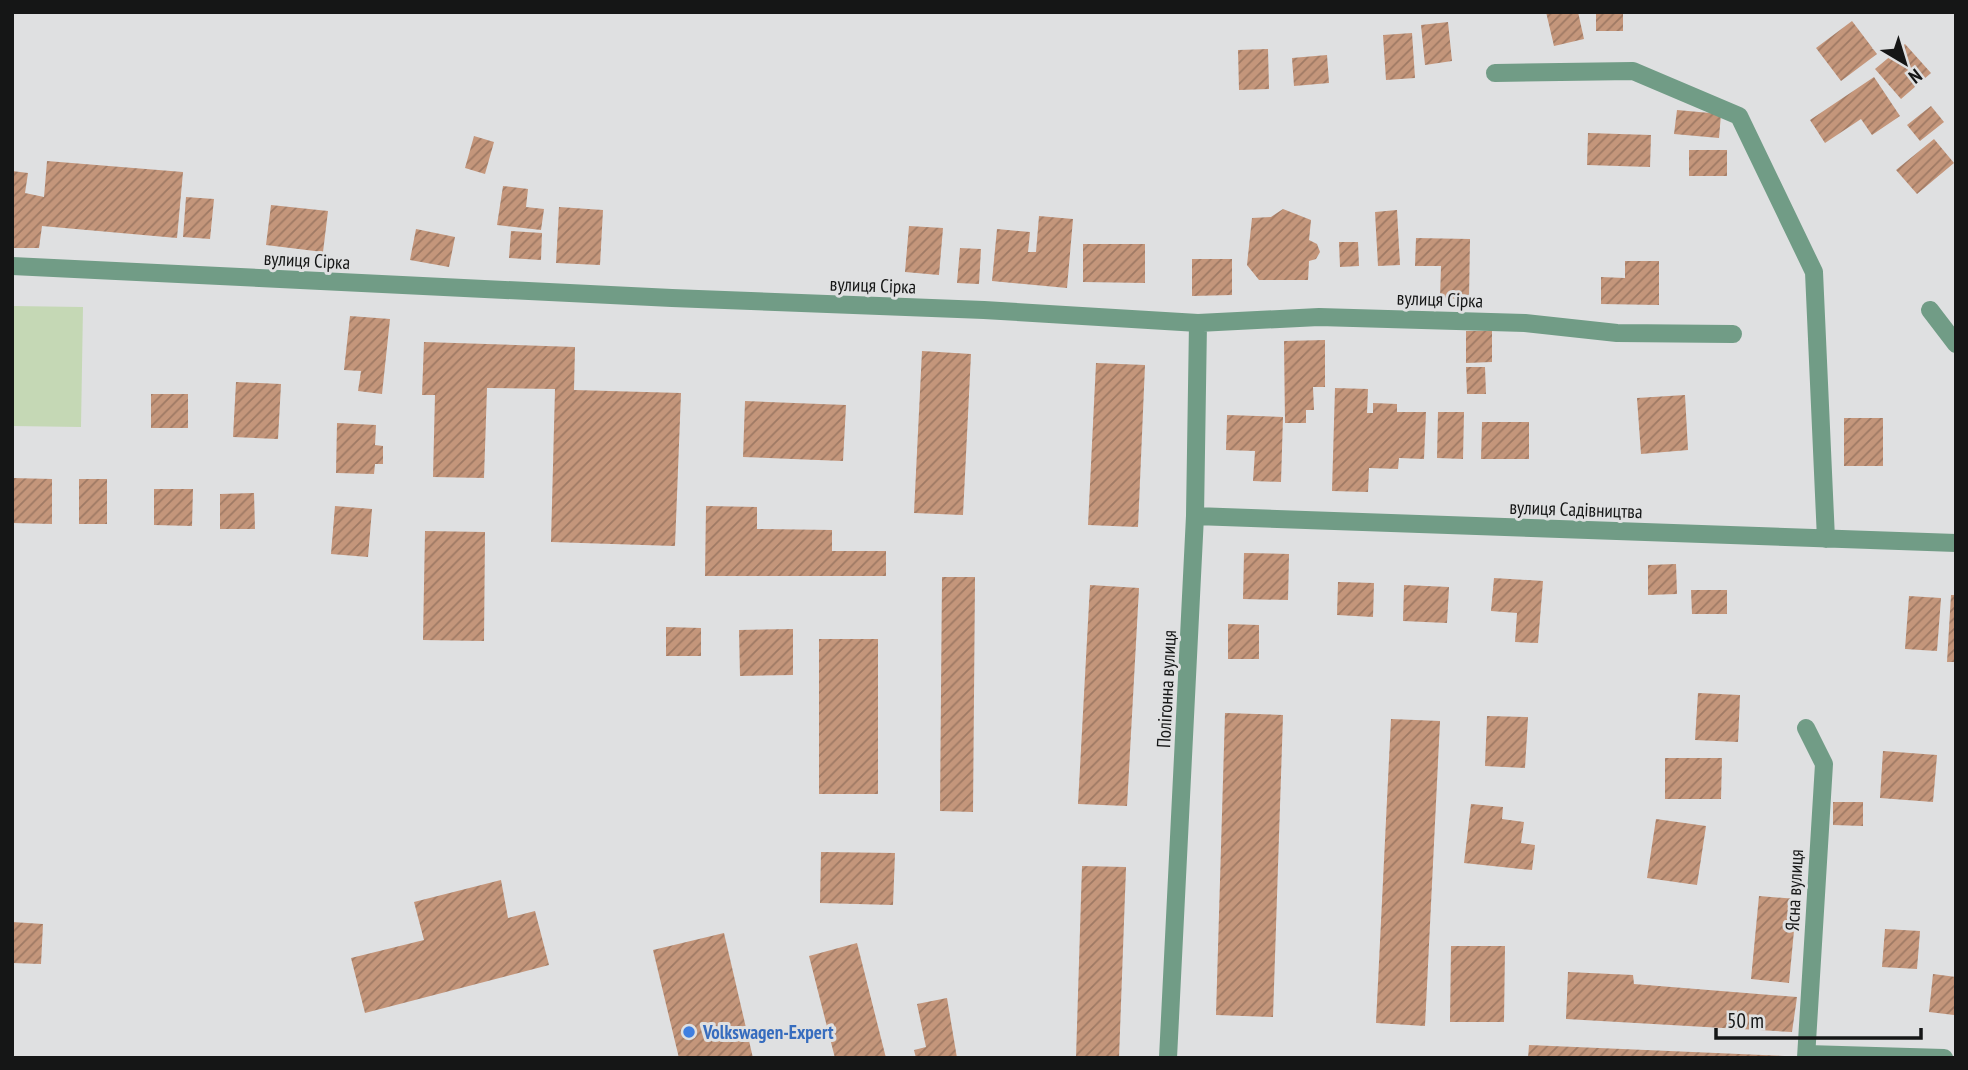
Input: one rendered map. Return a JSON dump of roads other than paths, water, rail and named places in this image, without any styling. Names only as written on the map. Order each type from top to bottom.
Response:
[{"type":"street","points":[[1494,73],[1633,71],[1739,116],[1814,272],[1819,335],[1826,539]]},
{"type":"street","name":"вулиця Сірка","points":[[12,266],[672,298],[984,310],[1198,323],[1319,317],[1525,323],[1617,333],[1732,334]]},
{"type":"street","points":[[1930,310],[1956,344]]},
{"type":"street","name":"Полігонна вулиця","points":[[1168,1058],[1195,516],[1198,323]]},
{"type":"street","name":"вулиця Садівництва","points":[[1195,516],[1956,543]]},
{"type":"street","name":"Ясна вулиця","points":[[1806,728],[1824,764],[1807,1056]]},
{"type":"street","points":[[1807,1056],[1944,1058]]},
{"type":"place","name":"Volkswagen-Expert","points":[[689,1032]]}]
